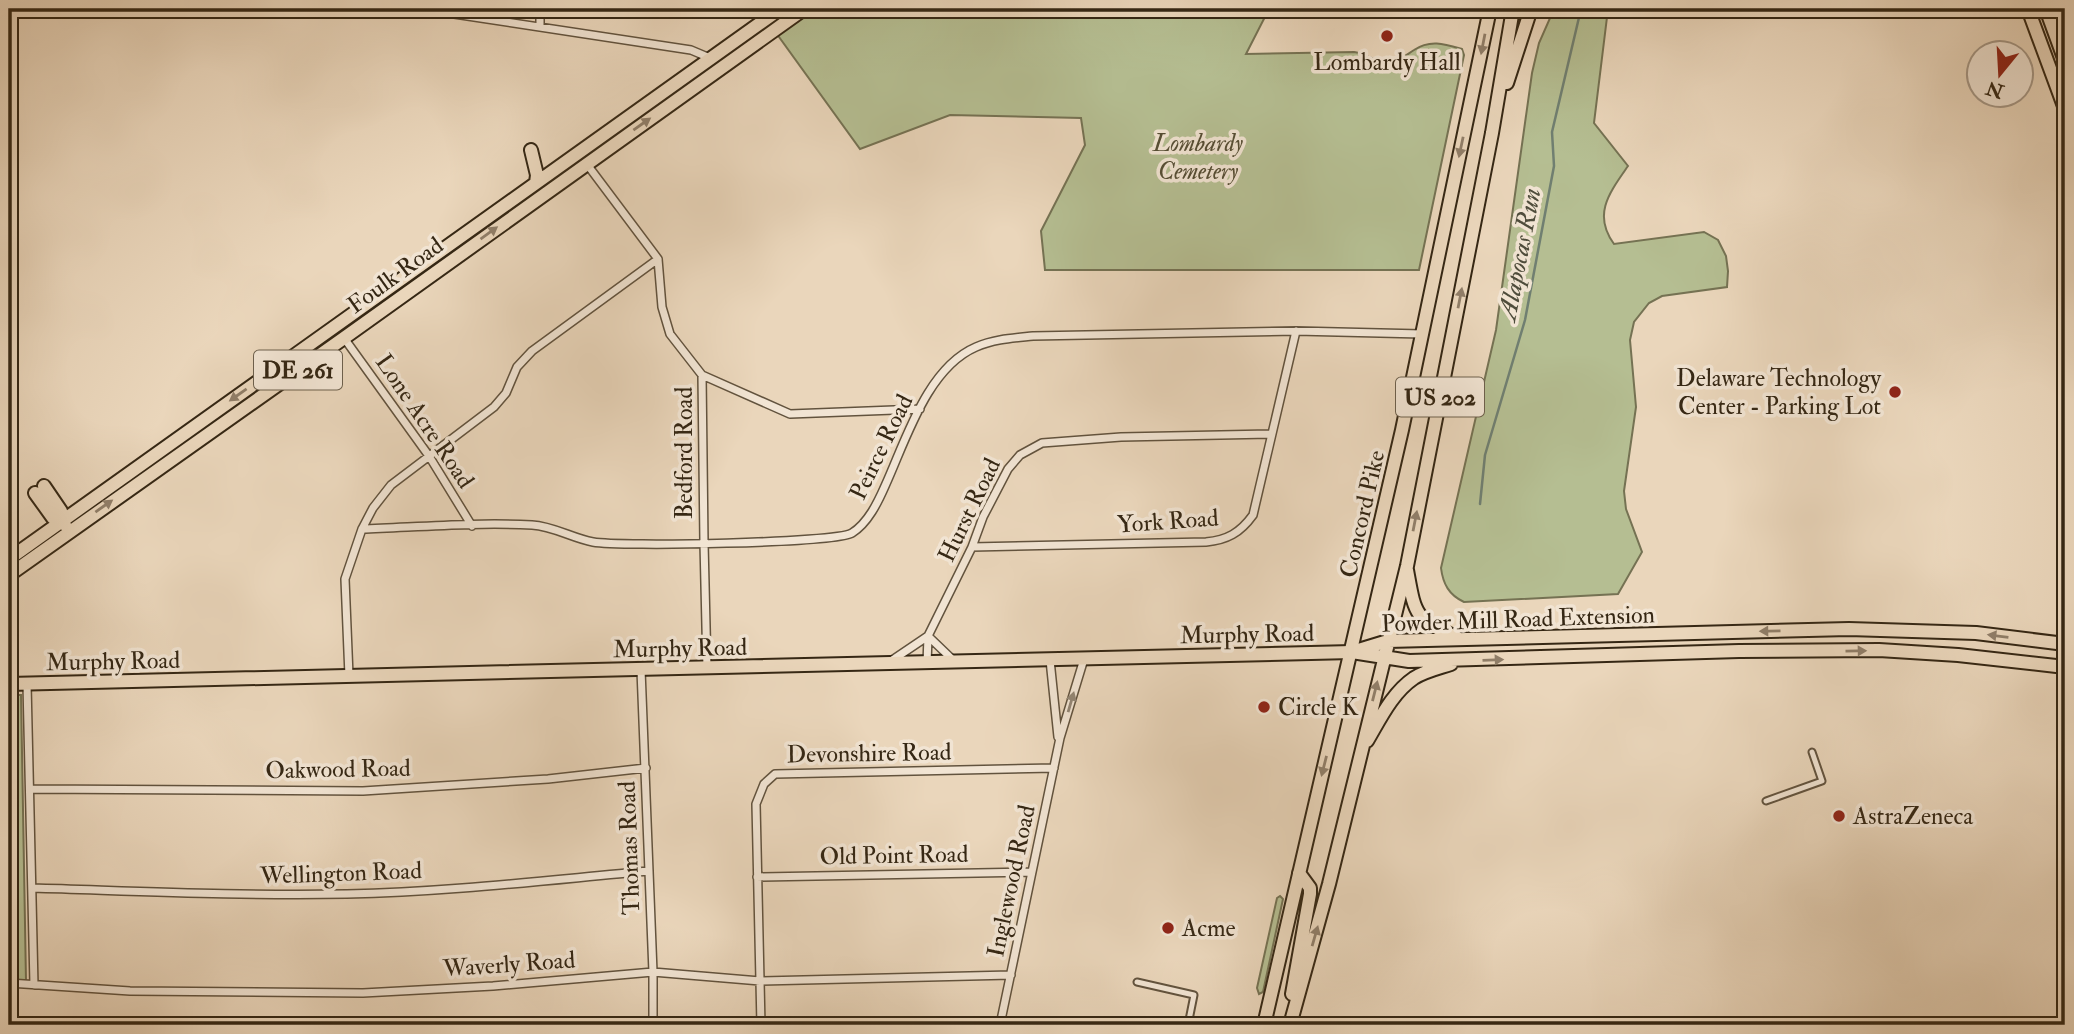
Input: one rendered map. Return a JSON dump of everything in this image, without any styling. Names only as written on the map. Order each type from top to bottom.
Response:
[{"type":"main road","name":"Foulk Road","points":[[9,575],[64,524],[779,9]]},
{"type":"main road","name":"Foulk Road","points":[[9,559],[344,338],[804,9]]},
{"type":"main road","name":"Concord Pike","points":[[1264,1025],[1352,652],[1490,9]]},
{"type":"main road","name":"US 202","points":[[1288,1025],[1329,884],[1407,566],[1492,133],[1513,9]]},
{"type":"main road","points":[[1492,133],[1531,9]]},
{"type":"main road","points":[[2028,9],[2065,109]]},
{"type":"main road","points":[[2046,9],[2065,61]]},
{"type":"main road","points":[[531,150],[537,175],[536,183]]},
{"type":"main road","points":[[39,490],[53,518],[64,524]]},
{"type":"main road","points":[[1407,566],[1413,604],[1421,618],[1460,639]]},
{"type":"main road","name":"Powder Mill Road Extension","points":[[1352,652],[1388,641],[1849,629],[1976,633],[2065,644]]},
{"type":"main road","name":"Powder Mill Road Extension","points":[[1352,652],[1409,662],[1739,651],[1879,650],[1958,655],[2065,667]]},
{"type":"main road","name":"Murphy Road","points":[[9,684],[1352,652]]},
{"type":"main road","points":[[1360,753],[1395,695],[1425,673],[1458,661]]},
{"type":"main road","points":[[1288,1025],[1297,956],[1310,894],[1310,888],[1299,873]]},
{"type":"street","points":[[421,9],[691,51],[711,58]]},
{"type":"street","points":[[540,9],[540,27]]},
{"type":"street","points":[[349,676],[345,579],[362,528],[373,508],[391,485],[494,407],[506,393],[517,367],[532,351],[658,259],[586,163],[573,156]]},
{"type":"street","name":"Bedford Road","points":[[658,259],[662,307],[670,334],[702,375],[708,668]]},
{"type":"street","name":"Peirce Road","points":[[362,528],[532,525],[596,542],[704,543],[850,535],[864,523],[882,494],[934,384],[952,362],[975,347],[1002,339],[1033,336],[1296,331],[1422,334]]},
{"type":"street","name":"York Road","points":[[972,547],[1221,541],[1232,536],[1244,527],[1252,515],[1296,331]]},
{"type":"street","name":"Lone Acre Road","points":[[344,338],[429,456],[472,526]]},
{"type":"street","points":[[702,375],[790,414],[920,409]]},
{"type":"street","name":"Hurst Road","points":[[927,664],[928,636],[972,547],[983,517],[1008,469],[1020,455],[1042,443],[1270,433]]},
{"type":"street","points":[[886,665],[928,636],[956,663]]},
{"type":"street","name":"Inglewood Road","points":[[1000,1025],[1059,745],[1084,659]]},
{"type":"street","name":"Inglewood Road","points":[[1050,660],[1059,745]]},
{"type":"street","name":"Thomas Road","points":[[641,670],[653,1025]]},
{"type":"street","points":[[27,684],[34,985]]},
{"type":"street","points":[[1766,801],[1822,781],[1812,752]]},
{"type":"street","name":"Oakwood Road","points":[[30,789],[363,791],[548,779],[646,768]]},
{"type":"street","name":"Devonshire Road","points":[[761,1025],[757,804],[764,784],[775,774],[1054,768]]},
{"type":"street","name":"Wellington Road","points":[[33,888],[250,895],[349,894],[497,886],[649,871]]},
{"type":"street","name":"Old Point Road","points":[[757,877],[1032,872]]},
{"type":"street","name":"Waverly Road","points":[[9,983],[143,992],[363,993],[493,986],[653,972],[760,981],[1011,975]]},
{"type":"street","points":[[1137,982],[1194,995],[1188,1025]]},
{"type":"green space","name":"Lombardy Cemetery","points":[[804,9],[1269,9],[1246,54],[1354,52],[1390,62],[1426,44],[1444,44],[1462,49],[1464,55],[1419,270],[1045,270],[1041,231],[1085,145],[1081,118],[950,115],[860,149],[774,30]]},
{"type":"green space","points":[[1554,9],[1608,9],[1594,123],[1628,166],[1610,194],[1604,213],[1604,223],[1614,244],[1704,232],[1718,240],[1726,256],[1727,287],[1662,296],[1649,303],[1634,322],[1630,340],[1636,407],[1624,491],[1626,509],[1642,552],[1618,594],[1464,602],[1448,588],[1441,568],[1496,330],[1532,73],[1539,43]]},
{"type":"green space","points":[[9,695],[21,695],[26,981],[9,980]]},
{"type":"green space","points":[[1280,896],[1283,899],[1263,992],[1259,994],[1257,988],[1277,898]]},
{"type":"waterway","name":"Alapocas Run","points":[[1480,504],[1485,455],[1525,320],[1554,166],[1552,132],[1581,9]]},
{"type":"place","name":"Lombardy Hall","points":[[1387,36]]},
{"type":"place","name":"Delaware Technology Center - Parking Lot","points":[[1895,392]]},
{"type":"place","name":"Circle K","points":[[1264,707]]},
{"type":"place","name":"AstraZeneca","points":[[1839,816]]},
{"type":"place","name":"Acme","points":[[1168,928]]}]
